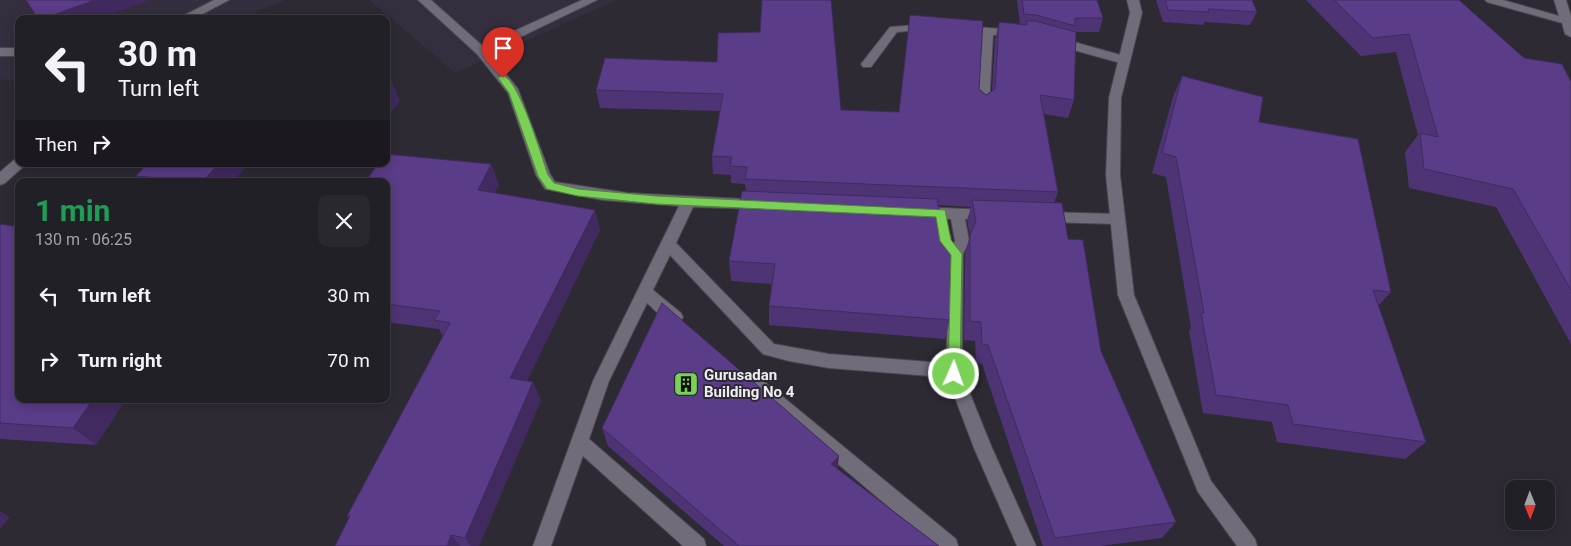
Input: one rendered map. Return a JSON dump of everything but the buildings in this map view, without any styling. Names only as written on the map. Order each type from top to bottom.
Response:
[{"type":"street","points":[[191,15],[223,0]]},
{"type":"street","points":[[424,0],[480,51],[514,92],[543,176],[550,186],[578,192],[689,201],[776,205]]},
{"type":"street","points":[[480,51],[591,0]]},
{"type":"street","points":[[1133,0],[1136,13],[1116,98],[1114,175],[1126,295],[1204,486],[1248,546]]},
{"type":"street","points":[[1491,0],[1566,21]]},
{"type":"street","points":[[1560,0],[1571,34]]},
{"type":"street","points":[[868,64],[894,29],[919,26],[1036,36],[1124,60]]},
{"type":"street","points":[[983,107],[987,31]]},
{"type":"street","points":[[0,52],[15,52]]},
{"type":"street","points":[[0,180],[15,167]]},
{"type":"street","points":[[542,546],[600,381],[689,201]]},
{"type":"street","points":[[902,211],[1004,215]]},
{"type":"street","points":[[941,213],[949,242],[954,374],[983,448],[1027,546]]},
{"type":"street","points":[[949,242],[962,241],[957,214]]},
{"type":"street","points":[[1032,216],[1117,219]]},
{"type":"street","points":[[668,244],[770,349],[790,355],[852,364],[930,369]]},
{"type":"street","points":[[644,292],[684,325]]},
{"type":"street","points":[[745,376],[949,546]]},
{"type":"street","points":[[579,441],[697,546]]},
{"type":"shaded area","points":[[0,0],[285,0],[249,15],[15,15],[15,81],[0,79]]},
{"type":"shaded area","points":[[369,0],[617,0],[455,73],[390,18],[390,15],[387,15]]},
{"type":"place","name":"Gurusadan Building No 4","points":[[686,384]]},
{"type":"route","points":[[503,78],[514,92],[543,176],[550,186],[578,192],[656,200],[941,213],[946,241],[956,254],[954,374]]}]
